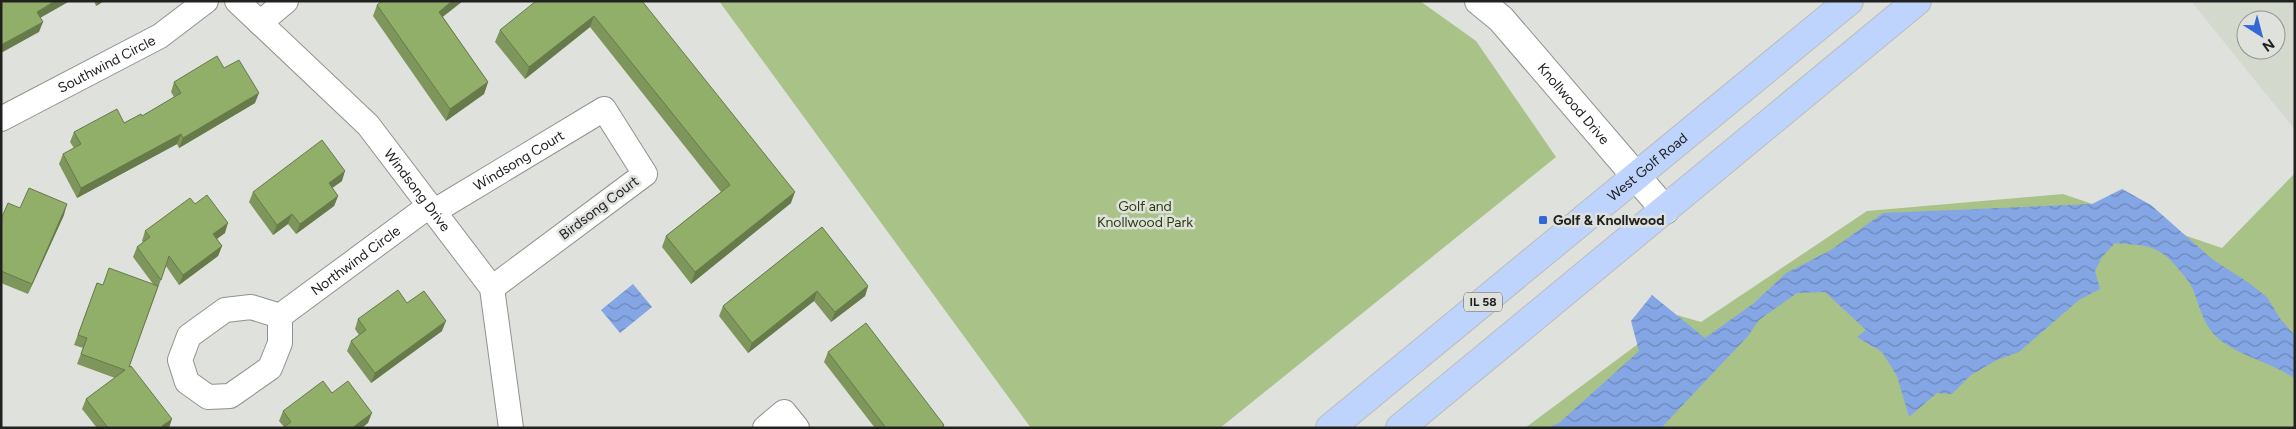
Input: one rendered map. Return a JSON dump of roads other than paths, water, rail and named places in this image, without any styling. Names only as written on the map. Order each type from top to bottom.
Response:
[{"type":"main road","name":"West Golf Road","points":[[1330,428],[1849,1]]},
{"type":"main road","points":[[1400,428],[1917,1]]},
{"type":"street","name":"Southwind Circle","points":[[1,119],[160,36],[206,1]]},
{"type":"street","name":"Windsong Drive","points":[[237,1],[368,125],[492,288],[512,428]]},
{"type":"street","points":[[260,23],[286,1]]},
{"type":"street","name":"Knollwood Drive","points":[[1479,1],[1501,19],[1665,210]]},
{"type":"street","name":"Windsong Court","points":[[431,209],[604,109]]},
{"type":"street","name":"Birdsong Court","points":[[492,288],[645,174],[604,109]]},
{"type":"street","name":"Northwind Circle","points":[[280,316],[431,209]]},
{"type":"street","points":[[251,307],[280,316],[280,343],[270,368],[230,396],[208,397],[187,382],[180,360],[189,336],[225,310],[251,307]]},
{"type":"street","points":[[765,428],[784,412],[797,428]]},
{"type":"water","points":[[2122,189],[2151,205],[2212,259],[2267,297],[2279,317],[2295,336],[2295,379],[2277,368],[2238,351],[2215,336],[2205,321],[2190,284],[2166,256],[2159,251],[2145,246],[2115,243],[2102,257],[2095,271],[2100,289],[2079,300],[2019,352],[1997,360],[1971,375],[1952,394],[1937,393],[1909,417],[1897,376],[1882,352],[1857,337],[1866,330],[1825,292],[1797,293],[1759,320],[1748,336],[1661,428],[1547,428],[1559,423],[1639,351],[1631,321],[1652,295],[1705,338],[1754,303],[1786,273],[1831,250],[1883,213],[2092,204]]},
{"type":"water","points":[[633,284],[652,307],[620,333],[601,310]]},
{"type":"place","name":"Golf & Knollwood","points":[[1543,220]]},
{"type":"park label","name":"Golf and Knollwood Park","points":[[1145,214]]}]
